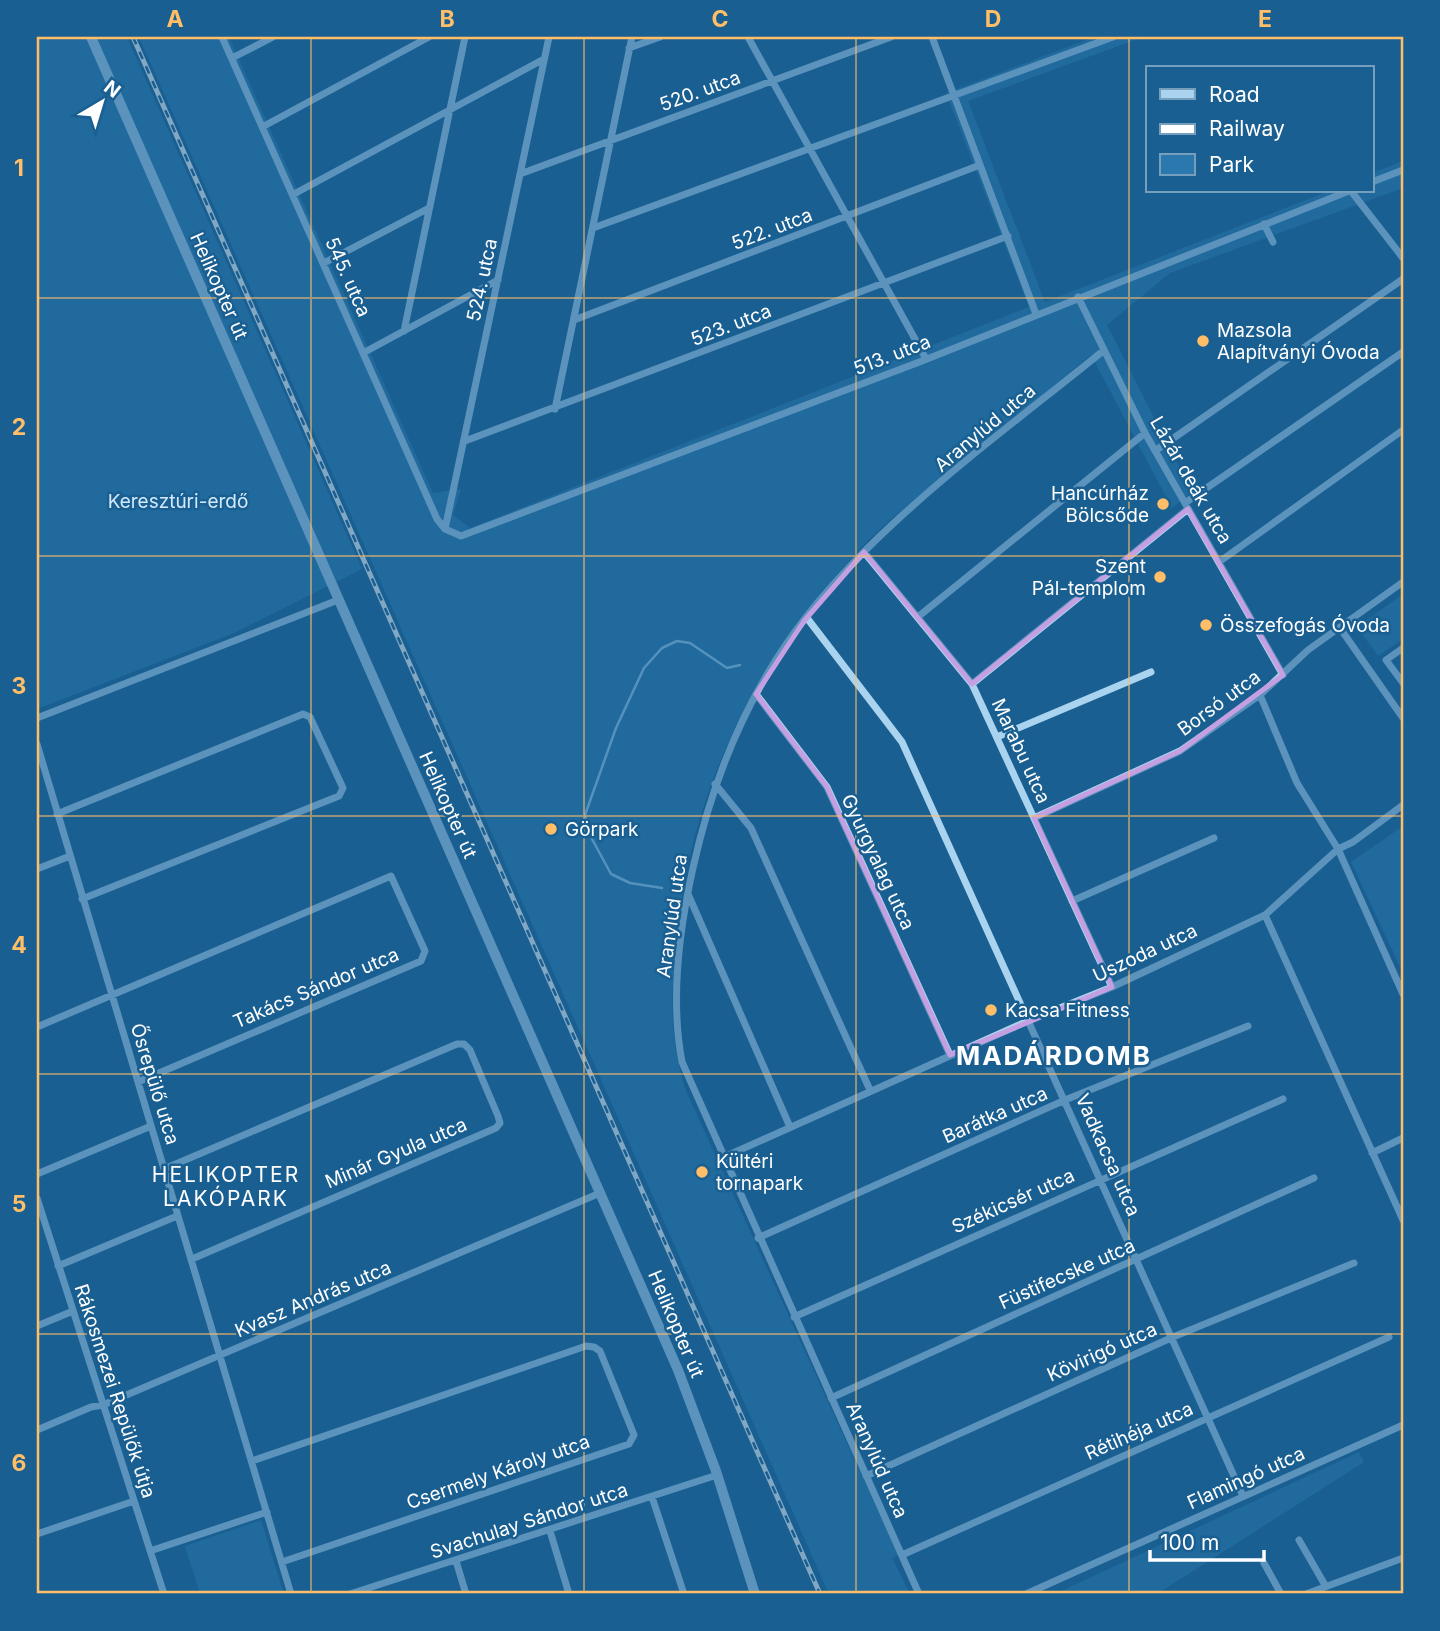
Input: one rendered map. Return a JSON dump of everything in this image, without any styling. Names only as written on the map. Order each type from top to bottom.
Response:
[{"type":"street","name":"Helikopter út","points":[[90,37],[678,1370],[717,1475],[755,1594]]},
{"type":"street","name":"545. utca","points":[[222,37],[437,519],[445,529]]},
{"type":"street","points":[[232,58],[273,37]]},
{"type":"street","points":[[264,127],[429,37]]},
{"type":"street","points":[[404,331],[465,37]]},
{"type":"street","name":"524. utca","points":[[445,529],[549,37]]},
{"type":"street","points":[[555,408],[632,37]]},
{"type":"street","points":[[629,48],[660,37]]},
{"type":"street","points":[[748,37],[926,359]]},
{"type":"street","name":"520. utca","points":[[520,174],[891,37]]},
{"type":"street","points":[[932,37],[1036,314]]},
{"type":"street","points":[[593,228],[1113,37]]},
{"type":"street","points":[[294,194],[544,59]]},
{"type":"street","name":"522. utca","points":[[574,320],[980,165]]},
{"type":"street","points":[[1374,181],[1403,170]]},
{"type":"street","name":"513. utca","points":[[445,529],[461,536],[476,532],[926,359],[1347,192]]},
{"type":"street","points":[[1351,192],[1403,258]]},
{"type":"street","points":[[324,263],[429,208]]},
{"type":"street","points":[[1264,224],[1273,242]]},
{"type":"street","name":"523. utca","points":[[465,441],[1007,236]]},
{"type":"street","points":[[1155,451],[1403,279]]},
{"type":"street","points":[[363,353],[498,280]]},
{"type":"street","name":"Lázár deák utca","points":[[1078,297],[1145,433],[1283,675]]},
{"type":"street","name":"Aranylúd utca","points":[[919,1594],[722,1158],[682,1062],[676,1032],[678,976],[687,894],[715,784],[756,694],[807,618],[864,552],[901,517],[1103,351]]},
{"type":"street","points":[[972,684],[1186,506],[1403,352]]},
{"type":"street","points":[[1219,562],[1403,430]]},
{"type":"street","points":[[919,616],[1145,433]]},
{"type":"street","name":"Marabu utca","points":[[864,552],[972,684],[1112,987]]},
{"type":"street","name":"Borsó utca","points":[[1034,818],[1180,751],[1260,695],[1308,650],[1403,582]]},
{"type":"street","points":[[37,718],[338,600]]},
{"type":"street","name":"Vadkacsa utca","points":[[807,618],[902,742],[1243,1496]]},
{"type":"street","points":[[1340,628],[1403,718]]},
{"type":"street","points":[[1403,648],[1386,660],[1403,684]]},
{"type":"street","points":[[997,737],[1152,671]]},
{"type":"street","name":"Gyurgyalag utca","points":[[756,694],[827,787],[950,1055]]},
{"type":"street","points":[[1260,695],[1297,783],[1338,849],[1403,994]]},
{"type":"street","points":[[57,814],[303,715],[310,717],[343,788],[339,796],[82,899]]},
{"type":"street","name":"Ősrepülő utca","points":[[37,744],[291,1594]]},
{"type":"street","points":[[715,784],[751,828],[870,1090]]},
{"type":"street","name":"Uszoda utca","points":[[722,1158],[870,1090],[1112,987],[1265,915],[1338,849],[1403,805]]},
{"type":"street","points":[[1072,901],[1214,838]]},
{"type":"street","points":[[37,869],[70,856]]},
{"type":"street","name":"Takács Sándor utca","points":[[112,995],[391,876],[425,951],[421,961],[138,1082]]},
{"type":"street","points":[[687,894],[790,1127]]},
{"type":"street","points":[[1265,915],[1403,1220]]},
{"type":"street","points":[[37,1027],[112,995]]},
{"type":"street","name":"Barátka utca","points":[[758,1238],[1065,1100],[1248,1026]]},
{"type":"street","name":"Minár Gyula utca","points":[[164,1169],[457,1044],[464,1044],[470,1050],[498,1116],[500,1123],[496,1128],[192,1259]]},
{"type":"street","name":"Székicsér utca","points":[[794,1317],[1283,1099]]},
{"type":"street","points":[[37,1174],[151,1126]]},
{"type":"street","points":[[1372,1153],[1403,1138]]},
{"type":"street","name":"Füstifecske utca","points":[[831,1398],[1314,1178]]},
{"type":"street","name":"Kvasz András utca","points":[[37,1430],[91,1407],[103,1405],[600,1193]]},
{"type":"street","name":"Rákosmezei Repülők útja","points":[[37,1198],[41,1224],[73,1311],[164,1594]]},
{"type":"street","points":[[58,1266],[177,1216]]},
{"type":"street","name":"Kövirigó utca","points":[[866,1476],[1173,1337],[1354,1264]]},
{"type":"street","points":[[37,1325],[73,1311]]},
{"type":"street","name":"Rétihéja utca","points":[[902,1555],[1389,1336]]},
{"type":"street","name":"Csermely Károly utca","points":[[252,1461],[586,1346],[600,1351],[634,1435],[629,1444],[282,1562]]},
{"type":"street","name":"Flamingó utca","points":[[1026,1594],[1403,1425]]},
{"type":"street","name":"Svachulay Sándor utca","points":[[350,1594],[365,1592],[717,1475]]},
{"type":"street","points":[[652,1497],[684,1594]]},
{"type":"street","points":[[37,1534],[134,1501]]},
{"type":"street","points":[[150,1551],[267,1512]]},
{"type":"street","points":[[550,1531],[569,1594]]},
{"type":"street","points":[[1299,1540],[1325,1586]]},
{"type":"street","points":[[1306,1594],[1403,1558]]},
{"type":"street","points":[[456,1561],[466,1594]]},
{"type":"street","points":[[1264,1563],[1281,1594]]},
{"type":"highlighted area","points":[[1188,509],[1283,675],[1180,751],[1034,818],[1112,987],[950,1055],[827,787],[756,694],[804,621],[864,552],[972,684]]},
{"type":"green space","name":"Keresztúri-erdő","points":[[37,37],[127,37],[362,569],[234,633],[37,709]]},
{"type":"green space","points":[[139,37],[229,37],[433,493],[461,489],[453,515],[470,528],[1029,307],[946,93],[1094,37],[1143,37],[968,101],[1045,302],[1326,192],[1374,192],[1374,172],[1403,161],[1403,188],[1170,273],[1107,325],[1192,492],[1172,508],[1091,355],[891,519],[860,549],[793,629],[740,719],[718,767],[687,867],[679,918],[672,1005],[675,1047],[686,1091],[898,1555],[892,1558],[910,1594],[829,1594]]},
{"type":"green space","points":[[1403,594],[1403,639],[1378,656],[1357,627]]},
{"type":"green space","points":[[1403,826],[1403,973],[1351,862]]},
{"type":"green space","points":[[1359,1452],[1364,1462],[1157,1594],[1055,1594]]},
{"type":"green space","points":[[261,1520],[284,1594],[200,1594],[185,1546]]},
{"type":"waterway","points":[[662,888],[630,883],[611,874],[592,839],[585,815],[616,728],[644,668],[662,648],[677,641],[690,643],[727,668],[740,665]]},
{"type":"railway","points":[[133,37],[820,1594]]},
{"type":"place","name":"Mazsola Alapítványi Óvoda","points":[[1203,341]]},
{"type":"place","name":"Hancúrház Bölcsőde","points":[[1163,504]]},
{"type":"place","name":"Szent Pál-templom","points":[[1160,577]]},
{"type":"place","name":"Összefogás Óvoda","points":[[1206,625]]},
{"type":"place","name":"Görpark","points":[[551,829]]},
{"type":"place","name":"Kacsa Fitness","points":[[991,1010]]},
{"type":"place","name":"Kültéri tornapark","points":[[702,1172]]},
{"type":"district","name":"MADÁRDOMB","points":[[1054,1055]]},
{"type":"district","name":"HELIKOPTER LAKÓPARK","points":[[226,1186]]}]
